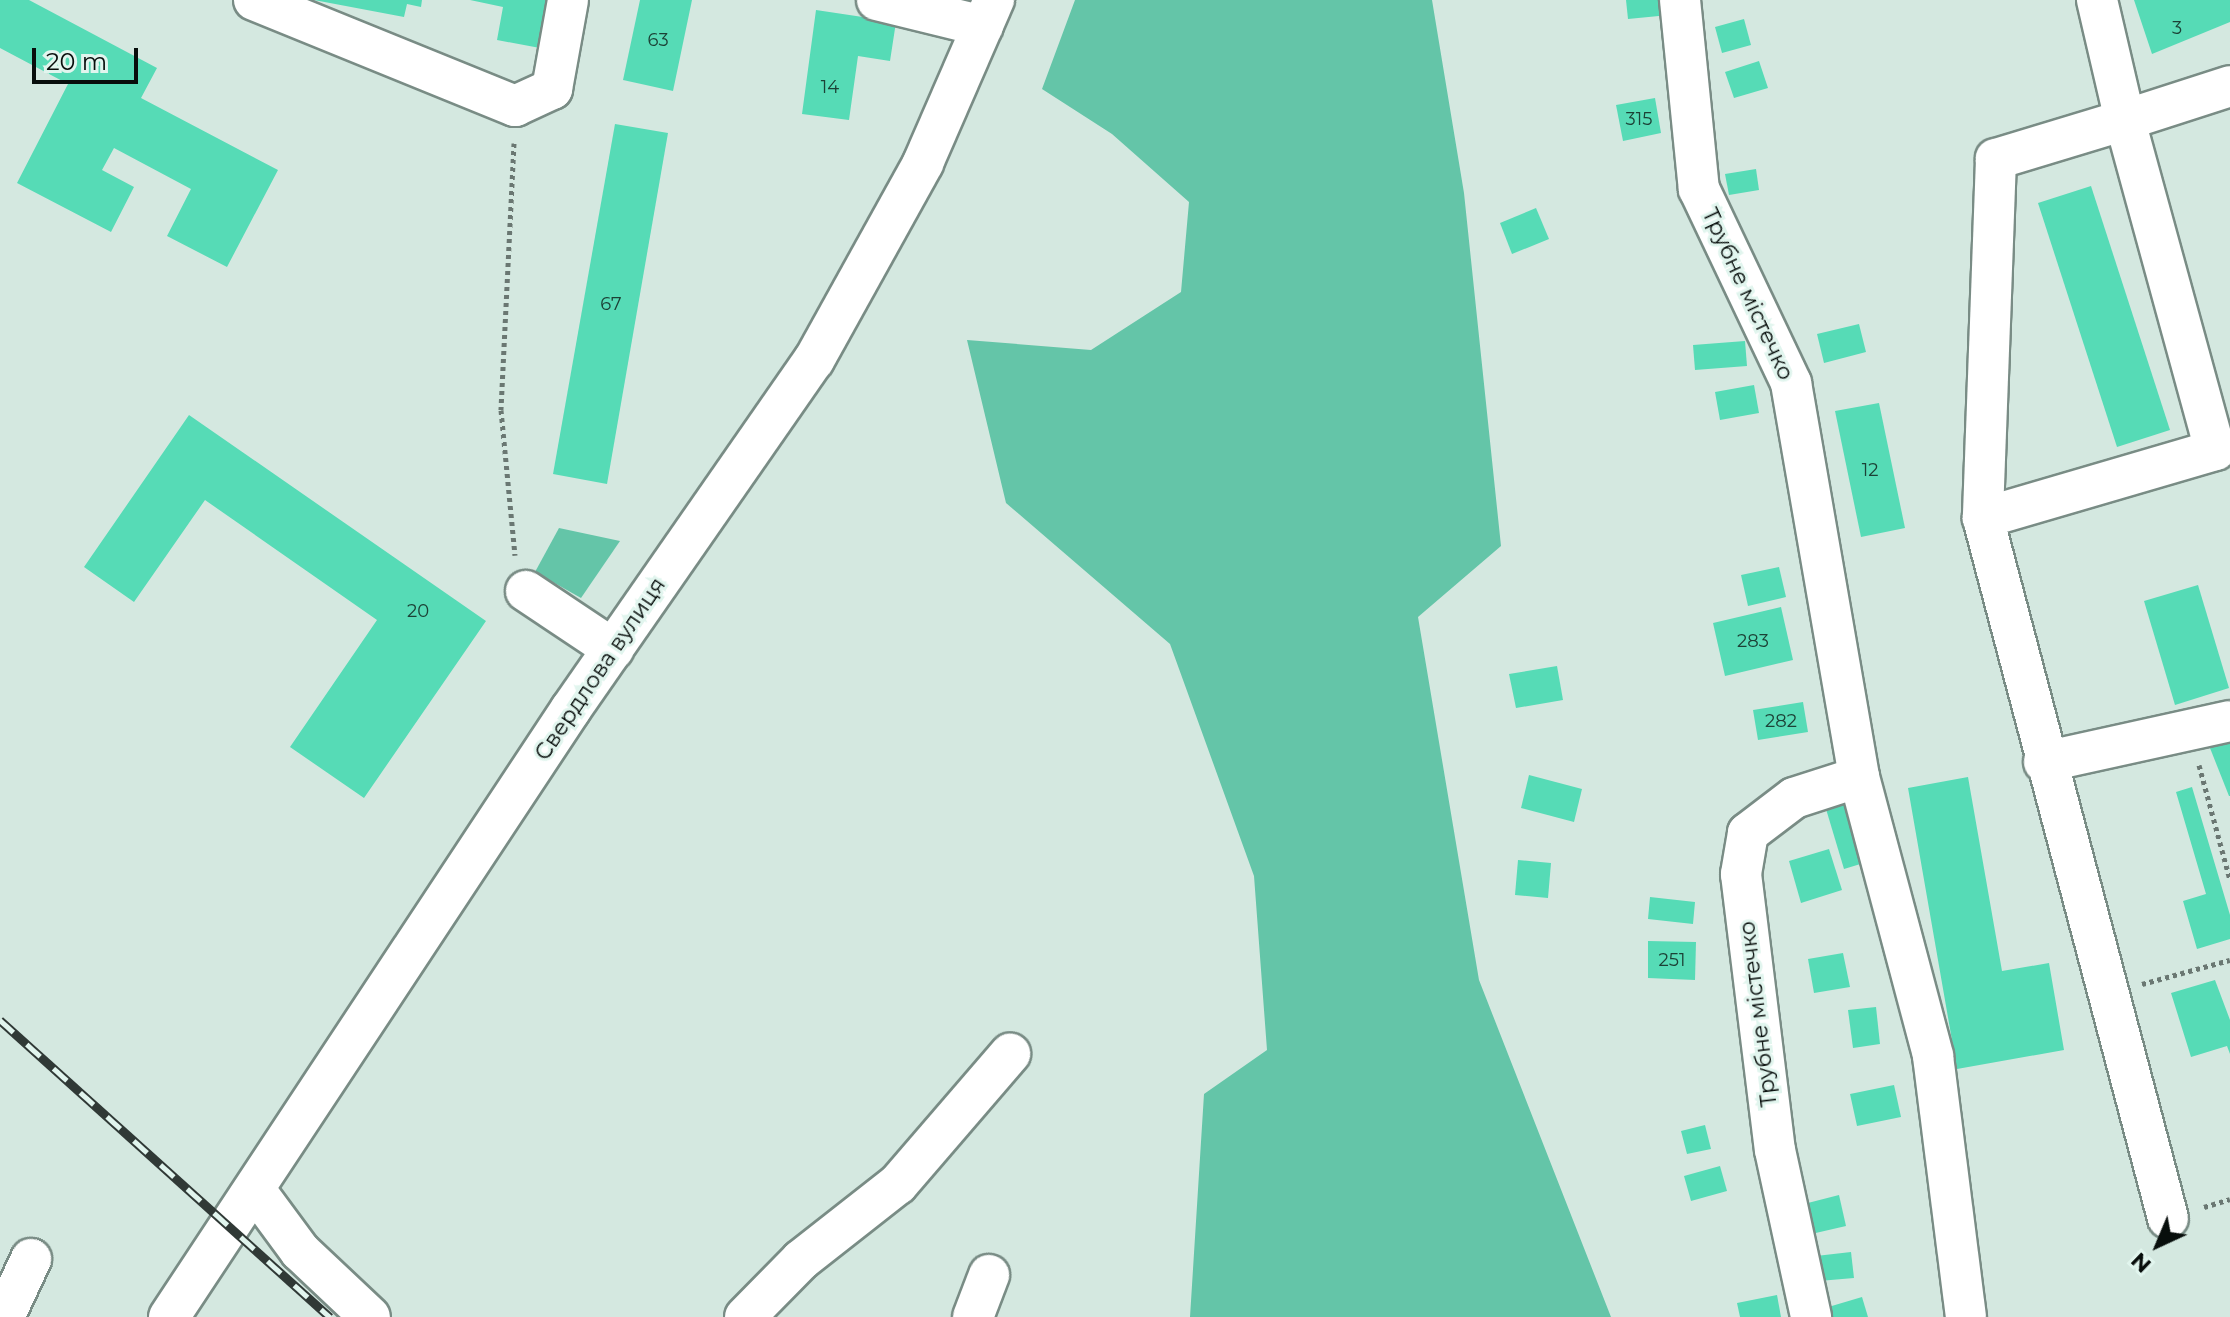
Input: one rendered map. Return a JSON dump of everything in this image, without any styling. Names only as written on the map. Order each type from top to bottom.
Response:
[{"type":"street","points":[[254,0],[515,106],[552,89],[568,0]]},
{"type":"street","points":[[877,0],[989,13]]},
{"type":"street","name":"Трубне містечко","points":[[1680,0],[1699,189],[1791,383],[1859,777],[1933,1056],[1966,1317]]},
{"type":"street","points":[[1983,518],[2215,450],[2125,120],[2097,0]]},
{"type":"street","name":"Свердлова вулиця","points":[[169,1317],[613,649],[814,360],[923,163],[989,13]]},
{"type":"street","points":[[2168,1218],[2104,994],[1983,518],[1996,159],[2230,86]]},
{"type":"street","points":[[526,591],[613,649]]},
{"type":"street","points":[[2044,762],[2191,733],[2230,721]]},
{"type":"street","name":"Трубне містечко","points":[[1811,1317],[1775,1150],[1741,874],[1748,833],[1794,798],[1859,777]]},
{"type":"street","points":[[745,1317],[801,1260],[898,1184],[1010,1054]]},
{"type":"street","points":[[255,1190],[300,1251],[370,1317]]},
{"type":"street","points":[[4,1317],[31,1259]]},
{"type":"street","points":[[973,1317],[989,1275]]},
{"type":"path","points":[[515,106],[501,410],[508,533],[526,591]]},
{"type":"path","points":[[2191,733],[2230,880]]},
{"type":"path","points":[[2104,994],[2230,960]]},
{"type":"green space","points":[[1075,0],[1432,0],[1464,193],[1501,546],[1418,617],[1479,980],[1611,1317],[1190,1317],[1204,1094],[1267,1050],[1254,876],[1170,644],[1006,503],[967,340],[1091,350],[1181,292],[1189,202],[1112,134],[1042,89]]},
{"type":"green space","points":[[559,528],[620,541],[581,598],[535,572]]},
{"type":"building","points":[[0,0],[29,0],[157,68],[141,98],[278,170],[227,267],[167,236],[191,189],[114,148],[102,170],[134,187],[111,232],[17,183],[68,84],[0,48]]},
{"type":"building","points":[[314,0],[422,0],[421,7],[407,4],[404,17]]},
{"type":"building","points":[[470,0],[548,0],[540,48],[497,40],[503,7]]},
{"type":"building","points":[[640,0],[692,0],[673,91],[623,80]]},
{"type":"building","points":[[1626,0],[1668,0],[1669,15],[1628,19]]},
{"type":"building","points":[[2134,0],[2230,0],[2230,22],[2152,54]]},
{"type":"building","points":[[816,10],[896,22],[890,61],[858,56],[849,120],[802,114]]},
{"type":"building","points":[[1744,19],[1751,45],[1722,53],[1715,27]]},
{"type":"building","points":[[1759,61],[1768,88],[1734,98],[1725,72]]},
{"type":"building","points":[[1655,98],[1661,133],[1623,141],[1616,105]]},
{"type":"building","points":[[615,124],[668,133],[607,484],[553,474]]},
{"type":"building","points":[[1756,169],[1759,190],[1729,195],[1725,174]]},
{"type":"building","points":[[2091,186],[2170,430],[2117,447],[2038,203]]},
{"type":"building","points":[[1536,208],[1549,239],[1512,254],[1500,223]]},
{"type":"building","points":[[1859,324],[1866,352],[1824,363],[1817,334]]},
{"type":"building","points":[[1745,341],[1747,366],[1695,370],[1693,345]]},
{"type":"building","points":[[1754,385],[1759,413],[1720,420],[1715,392]]},
{"type":"building","points":[[1879,403],[1905,528],[1861,537],[1835,411]]},
{"type":"building","points":[[189,415],[486,621],[364,798],[290,747],[377,620],[205,500],[134,602],[84,567]]},
{"type":"building","points":[[1779,567],[1786,597],[1748,606],[1741,575]]},
{"type":"building","points":[[2198,585],[2229,688],[2175,705],[2144,601]]},
{"type":"building","points":[[1781,607],[1793,660],[1725,676],[1713,623]]},
{"type":"building","points":[[1557,666],[1563,700],[1516,708],[1509,674]]},
{"type":"building","points":[[1803,702],[1808,732],[1758,740],[1753,710]]},
{"type":"building","points":[[2230,737],[2230,796],[2229,796],[2208,743]]},
{"type":"building","points":[[1529,775],[1582,789],[1574,822],[1521,808]]},
{"type":"building","points":[[1968,777],[2002,971],[2049,963],[2064,1050],[1957,1069],[1908,788]]},
{"type":"building","points":[[2192,787],[2230,915],[2230,939],[2197,949],[2183,901],[2206,894],[2176,792]]},
{"type":"building","points":[[1851,801],[1867,862],[1844,869],[1826,809]]},
{"type":"building","points":[[1829,849],[1842,890],[1801,903],[1789,861]]},
{"type":"building","points":[[1518,860],[1551,863],[1548,898],[1515,895]]},
{"type":"building","points":[[1650,897],[1695,902],[1693,924],[1648,919]]},
{"type":"building","points":[[1648,941],[1696,942],[1695,980],[1648,978]]},
{"type":"building","points":[[1843,953],[1850,987],[1814,993],[1808,959]]},
{"type":"building","points":[[2215,980],[2230,1020],[2230,1054],[2227,1046],[2191,1057],[2171,993]]},
{"type":"building","points":[[1876,1007],[1880,1044],[1853,1048],[1848,1010]]},
{"type":"building","points":[[1894,1085],[1901,1117],[1857,1126],[1850,1094]]},
{"type":"building","points":[[1705,1125],[1711,1149],[1687,1154],[1681,1131]]},
{"type":"building","points":[[1720,1166],[1727,1191],[1691,1201],[1684,1176]]},
{"type":"building","points":[[1839,1195],[1846,1226],[1807,1235],[1800,1205]]},
{"type":"building","points":[[1851,1252],[1854,1278],[1819,1281],[1816,1256]]},
{"type":"building","points":[[1777,1295],[1781,1317],[1740,1317],[1737,1303]]},
{"type":"building","points":[[1862,1297],[1868,1317],[1828,1317],[1825,1308]]},
{"type":"railway","points":[[0,1020],[330,1317]]}]
